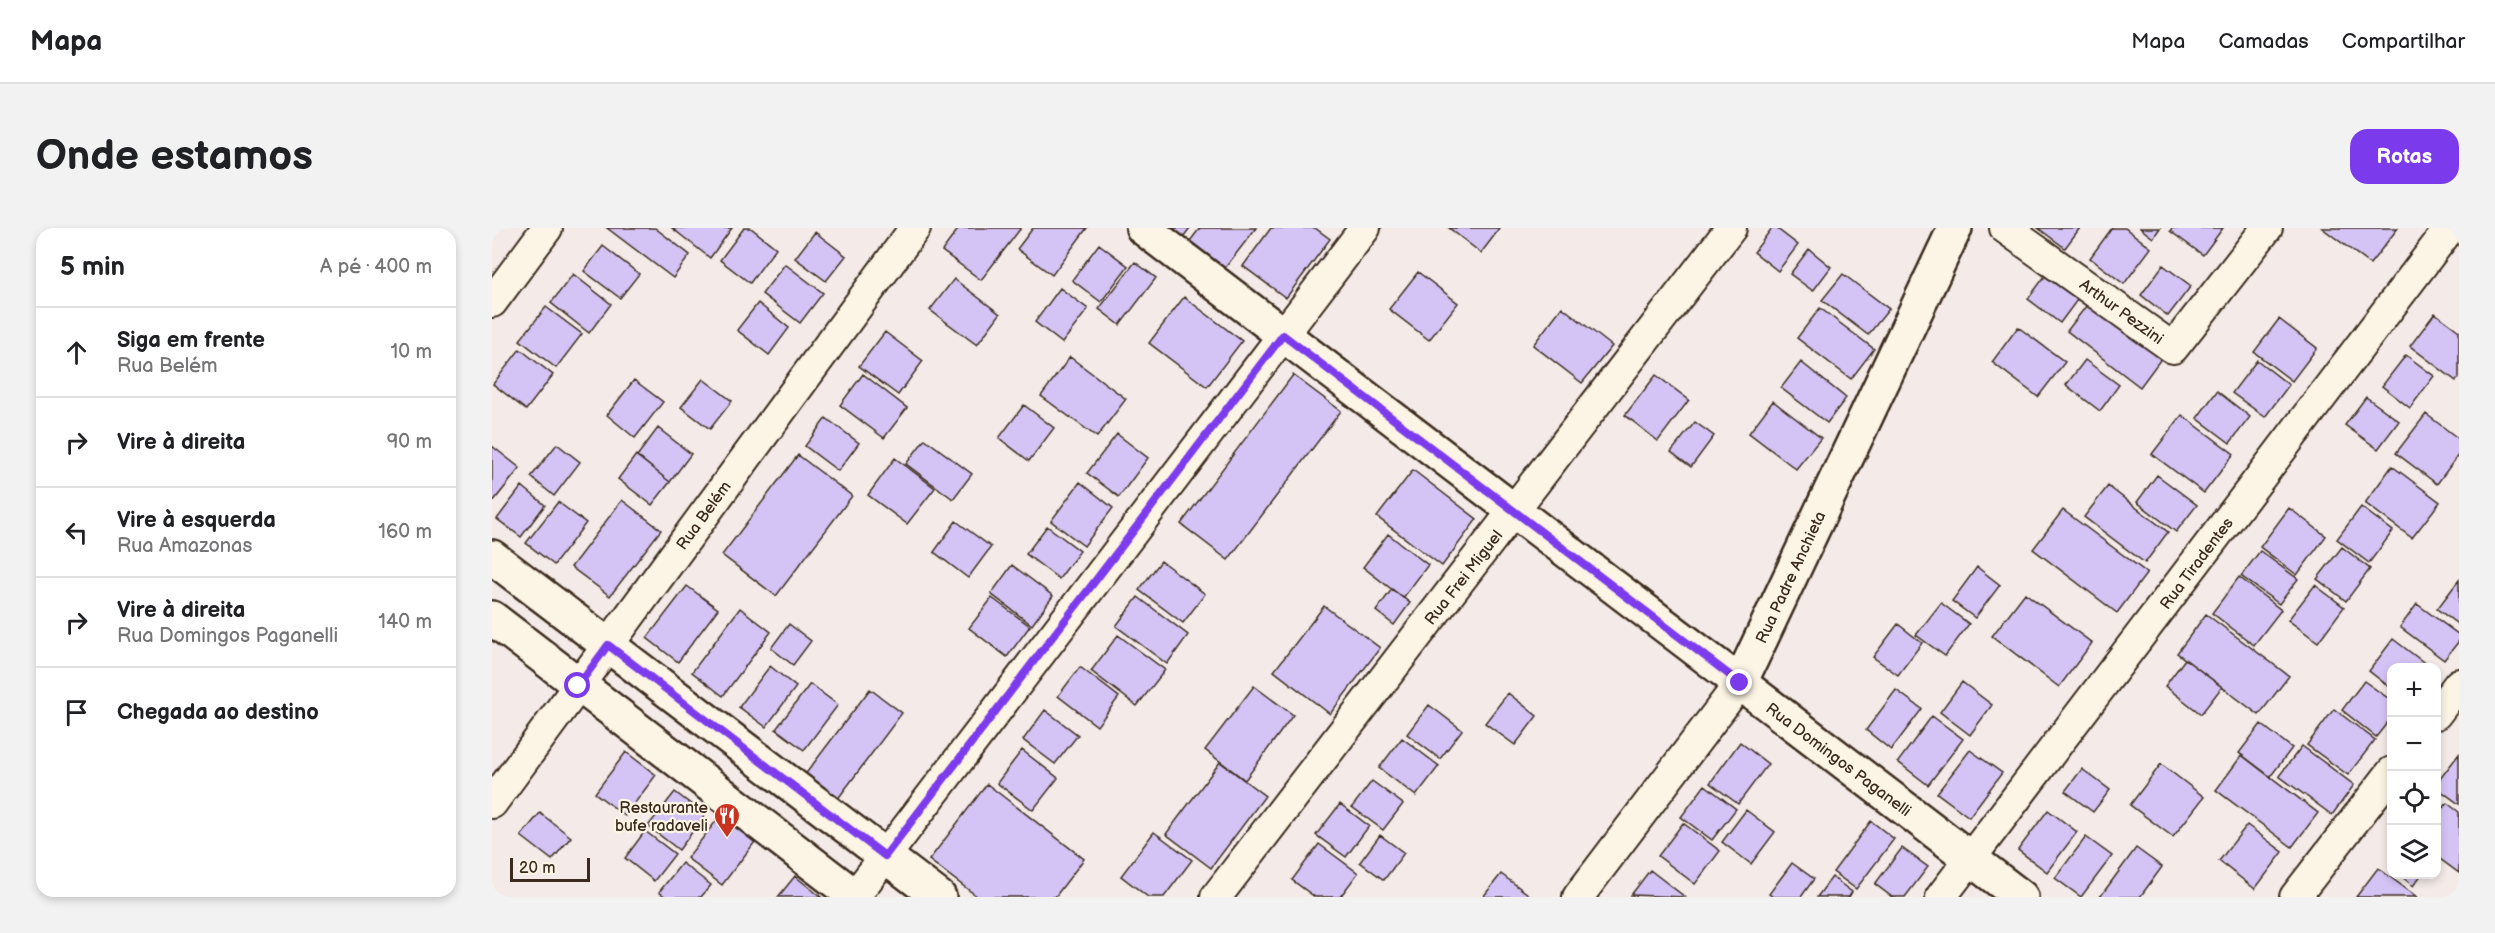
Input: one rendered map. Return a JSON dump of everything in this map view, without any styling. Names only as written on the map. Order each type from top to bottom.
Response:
[{"type":"street","points":[[492,302],[547,228]]},
{"type":"street","name":"Rua Belém","points":[[492,803],[915,228]]},
{"type":"street","name":"Rua Domingos Paganelli","points":[[1143,228],[2021,897]]},
{"type":"street","points":[[492,618],[855,897],[1365,228]]},
{"type":"street","name":"Rua Frei Miguel","points":[[1215,897],[1731,228]]},
{"type":"street","name":"Rua Padre Anchieta","points":[[1578,897],[1740,683],[1955,228]]},
{"type":"street","name":"Arthur Pezzini","points":[[2005,228],[2173,348],[2267,228]]},
{"type":"street","name":"Rua Tiradentes","points":[[1941,897],[2450,228]]},
{"type":"street","points":[[492,557],[939,897]]},
{"type":"street","points":[[2441,707],[2459,684]]},
{"type":"street","points":[[2295,897],[2387,777]]},
{"type":"building","points":[[607,228],[655,228],[690,255],[673,278]]},
{"type":"building","points":[[672,228],[732,228],[710,258]]},
{"type":"building","points":[[744,228],[751,228],[776,248],[750,283],[720,260]]},
{"type":"building","points":[[959,228],[1021,228],[981,280],[942,251]]},
{"type":"building","points":[[1033,228],[1087,228],[1052,275],[1017,249]]},
{"type":"building","points":[[1163,228],[1190,228],[1180,241]]},
{"type":"building","points":[[1200,228],[1256,228],[1225,268],[1190,241]]},
{"type":"building","points":[[1271,228],[1315,228],[1330,239],[1286,298],[1243,266]]},
{"type":"building","points":[[1449,228],[1500,228],[1481,253]]},
{"type":"building","points":[[1772,228],[1776,228],[1798,245],[1778,271],[1754,252]]},
{"type":"building","points":[[2038,228],[2080,228],[2065,248]]},
{"type":"building","points":[[2112,228],[2125,228],[2151,248],[2124,284],[2090,258]]},
{"type":"building","points":[[2140,228],[2160,228],[2153,238]]},
{"type":"building","points":[[2172,228],[2223,228],[2203,255],[2170,231]]},
{"type":"building","points":[[2322,228],[2398,228],[2370,264]]},
{"type":"building","points":[[815,232],[846,256],[826,281],[795,258]]},
{"type":"building","points":[[1099,244],[1128,266],[1101,302],[1072,280]]},
{"type":"building","points":[[603,246],[639,274],[620,298],[584,271]]},
{"type":"building","points":[[1809,249],[1831,267],[1813,291],[1790,274]]},
{"type":"building","points":[[1135,262],[1156,278],[1120,325],[1099,309]]},
{"type":"building","points":[[785,264],[823,293],[800,323],[762,294]]},
{"type":"building","points":[[2163,265],[2191,286],[2168,316],[2141,295]]},
{"type":"building","points":[[1418,272],[1458,303],[1429,340],[1389,309]]},
{"type":"building","points":[[2048,272],[2080,296],[2060,323],[2028,299]]},
{"type":"building","points":[[573,274],[611,304],[589,333],[551,303]]},
{"type":"building","points":[[1843,274],[1889,309],[1868,335],[1822,300]]},
{"type":"building","points":[[954,279],[1000,314],[977,345],[930,310]]},
{"type":"building","points":[[1060,288],[1088,309],[1062,343],[1035,322]]},
{"type":"building","points":[[1184,297],[1242,341],[1207,387],[1149,343]]},
{"type":"building","points":[[2090,301],[2163,356],[2140,387],[2067,331]]},
{"type":"building","points":[[758,303],[789,328],[769,355],[737,330]]},
{"type":"building","points":[[546,307],[582,334],[556,368],[520,340]]},
{"type":"building","points":[[1562,307],[1612,346],[1582,383],[1533,345]]},
{"type":"building","points":[[1820,308],[1874,349],[1851,379],[1797,338]]},
{"type":"building","points":[[2435,313],[2459,331],[2459,378],[2456,381],[2410,346]]},
{"type":"building","points":[[2279,319],[2317,348],[2292,381],[2254,352]]},
{"type":"building","points":[[2018,327],[2065,362],[2038,397],[1992,362]]},
{"type":"building","points":[[885,332],[923,361],[898,395],[859,366]]},
{"type":"building","points":[[520,349],[553,375],[526,410],[493,384]]},
{"type":"building","points":[[2406,355],[2434,376],[2410,408],[2382,386]]},
{"type":"building","points":[[1070,357],[1126,399],[1097,437],[1041,396]]},
{"type":"building","points":[[2085,360],[2119,385],[2100,411],[2066,385]]},
{"type":"building","points":[[2257,360],[2289,385],[2265,417],[2232,393]]},
{"type":"building","points":[[1801,362],[1846,398],[1827,423],[1781,388]]},
{"type":"building","points":[[863,374],[907,408],[884,438],[840,405]]},
{"type":"building","points":[[1293,375],[1341,411],[1228,560],[1181,524]]},
{"type":"building","points":[[1656,375],[1689,400],[1658,441],[1625,415]]},
{"type":"building","points":[[703,379],[732,401],[710,429],[681,407]]},
{"type":"building","points":[[634,380],[663,402],[635,438],[607,415]]},
{"type":"building","points":[[2217,391],[2250,417],[2230,443],[2197,418]]},
{"type":"building","points":[[2366,397],[2399,421],[2378,449],[2345,425]]},
{"type":"building","points":[[1773,401],[1821,438],[1796,469],[1749,433]]},
{"type":"building","points":[[1024,405],[1054,428],[1029,461],[999,438]]},
{"type":"building","points":[[2426,414],[2459,439],[2459,454],[2437,484],[2396,453]]},
{"type":"building","points":[[2182,415],[2234,454],[2204,493],[2152,454]]},
{"type":"building","points":[[826,418],[859,443],[838,471],[805,446]]},
{"type":"building","points":[[1695,422],[1714,436],[1691,467],[1671,452]]},
{"type":"building","points":[[658,428],[691,454],[670,482],[637,456]]},
{"type":"building","points":[[1117,434],[1148,458],[1119,497],[1087,473]]},
{"type":"building","points":[[925,439],[972,474],[953,499],[906,464]]},
{"type":"building","points":[[557,444],[580,462],[554,496],[531,477]]},
{"type":"building","points":[[492,446],[520,468],[492,503]]},
{"type":"building","points":[[636,455],[670,482],[652,505],[618,479]]},
{"type":"building","points":[[798,455],[852,496],[776,596],[722,555]]},
{"type":"building","points":[[895,458],[935,488],[907,524],[868,495]]},
{"type":"building","points":[[2392,466],[2440,502],[2412,538],[2365,503]]},
{"type":"building","points":[[1413,470],[1477,519],[1442,566],[1377,517]]},
{"type":"building","points":[[2157,475],[2197,505],[2176,532],[2137,502]]},
{"type":"building","points":[[1080,482],[1113,508],[1084,546],[1051,521]]},
{"type":"building","points":[[522,486],[545,505],[521,537],[497,519]]},
{"type":"building","points":[[2108,486],[2168,532],[2145,563],[2084,517]]},
{"type":"building","points":[[622,500],[661,530],[610,596],[571,567]]},
{"type":"building","points":[[558,502],[586,523],[554,565],[526,543]]},
{"type":"building","points":[[2361,507],[2393,531],[2369,563],[2337,539]]},
{"type":"building","points":[[2289,508],[2326,536],[2297,575],[2260,547]]},
{"type":"building","points":[[2063,510],[2147,573],[2117,613],[2033,549]]},
{"type":"building","points":[[956,521],[991,547],[968,578],[934,552]]},
{"type":"building","points":[[1047,526],[1080,551],[1059,579],[1026,554]]},
{"type":"building","points":[[1388,534],[1428,565],[1403,598],[1363,567]]},
{"type":"building","points":[[2342,547],[2370,569],[2346,601],[2317,579]]},
{"type":"building","points":[[2260,551],[2298,579],[2279,604],[2241,576]]},
{"type":"building","points":[[1161,561],[1205,594],[1183,623],[1139,590]]},
{"type":"building","points":[[1012,565],[1053,596],[1032,625],[991,594]]},
{"type":"building","points":[[1977,567],[2000,585],[1975,618],[1952,601]]},
{"type":"building","points":[[2239,577],[2281,610],[2254,645],[2212,613]]},
{"type":"building","points":[[2459,580],[2459,625],[2437,609]]},
{"type":"building","points":[[2315,585],[2344,607],[2318,642],[2288,620]]},
{"type":"building","points":[[687,586],[718,609],[678,662],[647,638]]},
{"type":"building","points":[[1392,589],[1410,603],[1394,625],[1376,611]]},
{"type":"building","points":[[2025,593],[2092,643],[2059,687],[1992,636]]},
{"type":"building","points":[[1138,597],[1188,635],[1167,664],[1116,626]]},
{"type":"building","points":[[992,598],[1030,626],[1007,657],[969,628]]},
{"type":"building","points":[[1941,603],[1969,624],[1945,656],[1916,635]]},
{"type":"building","points":[[2417,604],[2459,635],[2459,641],[2444,660],[2400,627]]},
{"type":"building","points":[[1324,606],[1380,648],[1330,714],[1274,671]]},
{"type":"building","points":[[740,608],[771,632],[723,696],[692,672]]},
{"type":"building","points":[[2206,614],[2289,676],[2259,715],[2177,653]]},
{"type":"building","points":[[789,624],[811,641],[793,665],[771,648]]},
{"type":"building","points":[[1898,624],[1922,643],[1898,675],[1873,657]]},
{"type":"building","points":[[1118,635],[1165,670],[1137,706],[1091,671]]},
{"type":"building","points":[[2393,639],[2424,663],[2387,663],[2387,685],[2369,671]]},
{"type":"building","points":[[2185,659],[2222,687],[2201,714],[2165,686]]},
{"type":"building","points":[[770,666],[796,687],[766,727],[739,707]]},
{"type":"building","points":[[1080,667],[1119,697],[1097,726],[1058,696]]},
{"type":"building","points":[[2364,681],[2387,697],[2387,723],[2376,737],[2342,710]]},
{"type":"building","points":[[1962,682],[1992,705],[1970,735],[1940,712]]},
{"type":"building","points":[[810,684],[838,705],[804,750],[776,729]]},
{"type":"building","points":[[1254,686],[1293,715],[1245,780],[1205,750]]},
{"type":"building","points":[[870,689],[902,713],[837,800],[804,776]]},
{"type":"building","points":[[1896,690],[1922,709],[1891,750],[1866,730]]},
{"type":"building","points":[[1508,693],[1537,716],[1515,745],[1485,723]]},
{"type":"building","points":[[1429,705],[1462,730],[1440,759],[1407,734]]},
{"type":"building","points":[[2334,709],[2375,740],[2348,775],[2307,745]]},
{"type":"building","points":[[1045,710],[1078,735],[1055,764],[1023,740]]},
{"type":"building","points":[[1932,716],[1963,739],[1928,785],[1898,762]]},
{"type":"building","points":[[2261,724],[2292,748],[2270,777],[2239,753]]},
{"type":"building","points":[[1402,738],[1439,766],[1416,796],[1379,768]]},
{"type":"building","points":[[1740,742],[1768,764],[1738,804],[1710,783]]},
{"type":"building","points":[[2302,746],[2354,785],[2332,815],[2279,776]]},
{"type":"building","points":[[1022,750],[1058,778],[1033,810],[997,783]]},
{"type":"building","points":[[1970,750],[2002,773],[1969,817],[1937,793]]},
{"type":"building","points":[[626,752],[656,775],[625,816],[595,793]]},
{"type":"building","points":[[2459,754],[2459,804],[2441,791],[2441,777]]},
{"type":"building","points":[[2242,755],[2318,813],[2292,847],[2216,790]]},
{"type":"building","points":[[1220,762],[1265,796],[1211,868],[1166,834]]},
{"type":"building","points":[[2161,764],[2204,797],[2173,837],[2130,805]]},
{"type":"building","points":[[2082,769],[2110,790],[2093,812],[2065,791]]},
{"type":"building","points":[[1372,781],[1403,804],[1383,830],[1352,807]]},
{"type":"building","points":[[987,784],[1084,859],[1055,897],[978,897],[929,860]]},
{"type":"building","points":[[1705,785],[1736,809],[1712,840],[1681,817]]},
{"type":"building","points":[[675,792],[705,815],[679,850],[648,826]]},
{"type":"building","points":[[2447,803],[2459,812],[2459,873],[2441,860],[2441,811]]},
{"type":"building","points":[[1340,804],[1369,826],[1346,857],[1316,835]]},
{"type":"building","points":[[1746,810],[1775,832],[1751,864],[1722,842]]},
{"type":"building","points":[[2048,810],[2077,832],[2047,872],[2018,850]]},
{"type":"building","points":[[724,811],[758,838],[722,885],[687,858]]},
{"type":"building","points":[[540,813],[571,837],[552,860],[521,836]]},
{"type":"building","points":[[1871,821],[1894,839],[1856,889],[1833,872]]},
{"type":"building","points":[[1683,823],[1720,851],[1695,884],[1658,856]]},
{"type":"building","points":[[2247,825],[2283,852],[2255,889],[2219,861]]},
{"type":"building","points":[[645,831],[675,854],[654,881],[625,858]]},
{"type":"building","points":[[1154,832],[1192,860],[1164,897],[1148,897],[1121,876]]},
{"type":"building","points":[[1380,835],[1404,853],[1384,880],[1360,862]]},
{"type":"building","points":[[2086,837],[2112,856],[2081,897],[2055,878]]},
{"type":"building","points":[[1319,844],[1358,873],[1340,897],[1315,897],[1292,880]]},
{"type":"building","points":[[1902,848],[1928,867],[1905,897],[1892,897],[1875,884]]},
{"type":"building","points":[[2136,848],[2162,867],[2140,897],[2100,897]]},
{"type":"building","points":[[682,863],[711,885],[701,897],[666,897],[659,892]]},
{"type":"building","points":[[1792,863],[1814,879],[1801,897],[1773,897],[1769,894]]},
{"type":"building","points":[[2378,868],[2387,875],[2387,879],[2393,879],[2417,897],[2356,897]]},
{"type":"building","points":[[1650,870],[1685,897],[1631,895]]},
{"type":"building","points":[[1501,874],[1532,897],[1483,897]]},
{"type":"building","points":[[795,876],[821,897],[778,897]]},
{"type":"building","points":[[1832,877],[1852,892],[1849,897],[1817,897]]},
{"type":"building","points":[[2405,879],[2418,879],[2413,886]]},
{"type":"place","name":"Restaurante bufe radaveli","points":[[727,839]]},
{"type":"route","points":[[578,686],[608,645],[885,856],[1283,335],[1740,683]]}]
